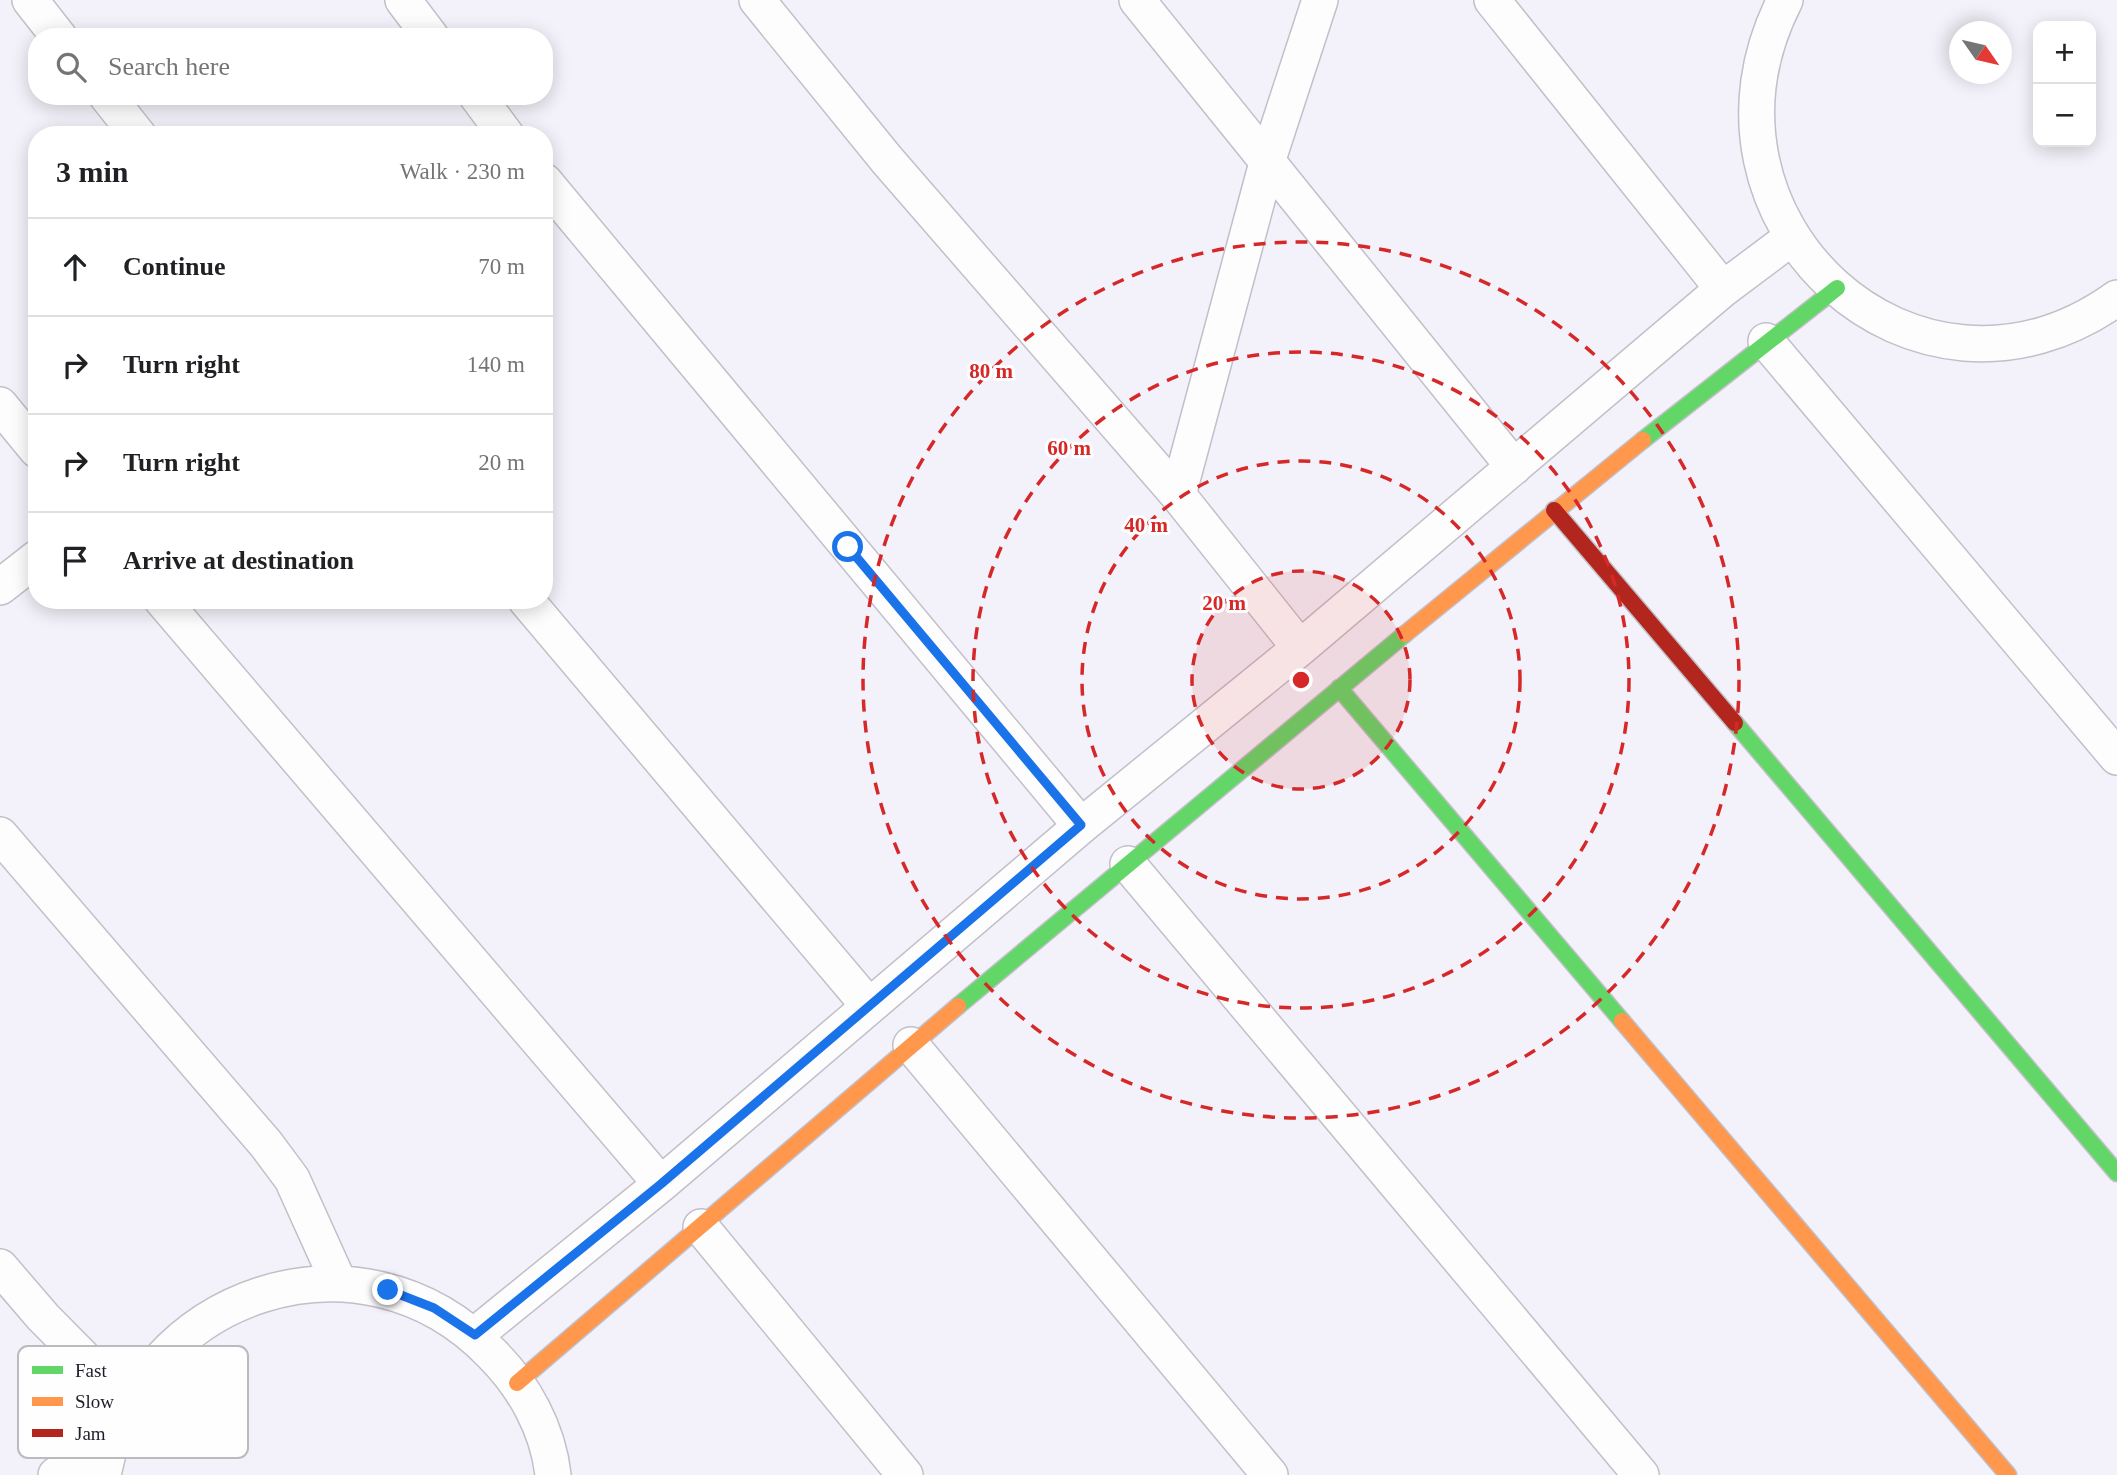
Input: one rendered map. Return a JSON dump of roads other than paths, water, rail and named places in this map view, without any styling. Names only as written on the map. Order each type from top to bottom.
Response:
[{"type":"street","points":[[30,0],[52,28]]},
{"type":"street","points":[[403,0],[424,28]]},
{"type":"street","points":[[757,0],[887,160],[1178,495],[1300,648]]},
{"type":"street","points":[[1137,0],[1514,467]]},
{"type":"street","points":[[1178,495],[1268,159],[1320,0]]},
{"type":"street","points":[[1493,0],[1723,289]]},
{"type":"street","points":[[1785,0],[1765,47],[1756,96],[1757,145],[1769,193],[1791,238],[1822,276],[1860,307],[1904,329],[1952,341],[2002,342],[2051,333],[2116,301]]},
{"type":"street","points":[[114,105],[131,126]]},
{"type":"street","points":[[484,105],[499,126]]},
{"type":"street","points":[[553,192],[1081,825]]},
{"type":"street","points":[[475,1335],[661,1184],[1081,825],[1300,648],[1723,289],[1791,238]]},
{"type":"street","points":[[517,1383],[911,1045],[1339,688],[1555,510],[1766,341],[1837,288]]},
{"type":"street","points":[[1766,341],[2117,757]]},
{"type":"street","points":[[0,405],[28,439]]},
{"type":"street","points":[[1555,510],[2117,1173]]},
{"type":"street","points":[[0,587],[28,565]]},
{"type":"street","points":[[170,609],[661,1184]]},
{"type":"street","points":[[534,609],[869,1006]]},
{"type":"street","points":[[1339,688],[2008,1475]]},
{"type":"street","points":[[0,835],[273,1153],[292,1179],[339,1283]]},
{"type":"street","points":[[1128,864],[1641,1475]]},
{"type":"street","points":[[911,1045],[1270,1475]]},
{"type":"street","points":[[701,1227],[905,1475]]},
{"type":"street","points":[[0,1267],[72,1346]]},
{"type":"street","points":[[173,1346],[198,1323],[242,1299],[290,1286],[339,1283],[388,1290],[434,1308],[475,1335],[517,1383],[535,1413],[551,1459],[553,1475]]},
{"type":"street","points":[[56,1475],[105,1461]]}]
